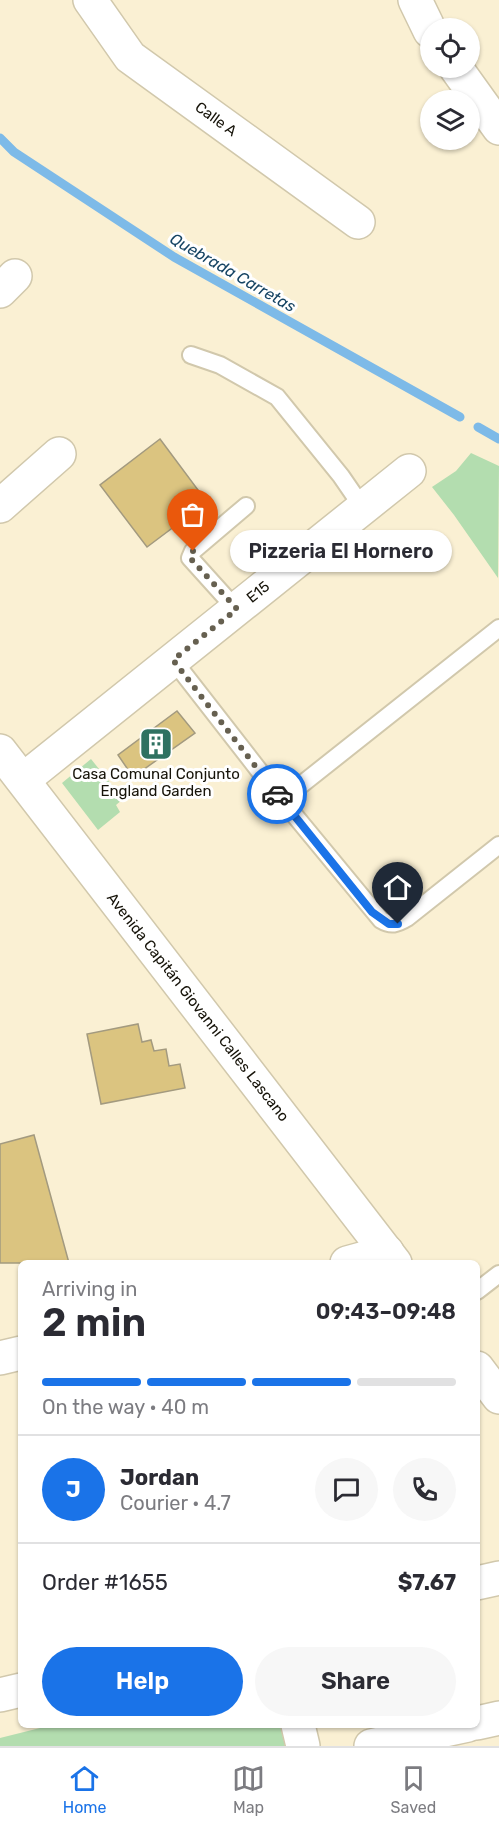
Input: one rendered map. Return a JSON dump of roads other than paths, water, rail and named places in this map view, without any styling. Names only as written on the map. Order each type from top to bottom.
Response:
[{"type":"street","name":"Calle A","points":[[90,0],[130,57],[358,222]]},
{"type":"street","points":[[415,0],[424,18]]},
{"type":"street","points":[[463,78],[499,128]]},
{"type":"street","points":[[0,506],[59,454]]},
{"type":"street","name":"E15","points":[[22,780],[409,471]]},
{"type":"street","name":"Avenida Capitán Giovanni Calles Lascano","points":[[0,751],[391,1258]]},
{"type":"street","points":[[373,1260],[391,1258]]},
{"type":"street","points":[[0,1358],[18,1354]]},
{"type":"street","points":[[480,1372],[499,1397]]},
{"type":"street","points":[[480,1583],[499,1578]]},
{"type":"street","points":[[0,1695],[18,1691]]},
{"type":"street","points":[[480,1722],[499,1718]]},
{"type":"street","points":[[299,1728],[303,1746]]},
{"type":"street","points":[[371,1746],[454,1728]]},
{"type":"lane","points":[[192,356],[220,364],[277,397],[341,476],[363,508]]},
{"type":"lane","points":[[237,609],[190,558],[193,551],[246,506]]},
{"type":"lane","points":[[282,800],[499,628]]},
{"type":"lane","points":[[173,660],[372,912],[389,924],[398,924],[407,918],[499,845]]},
{"type":"lane","points":[[480,1289],[499,1274]]},
{"type":"waterway","name":"Quebrada Carretas","points":[[0,138],[14,152],[174,257],[460,417]]},
{"type":"waterway","name":"Quebrada Carretas","points":[[478,427],[499,439]]},
{"type":"place","name":"Pizzeria El Hornero","points":[[193,551]]},
{"type":"place","name":"Casa Comunal Conjunto England Garden","points":[[156,744]]}]
